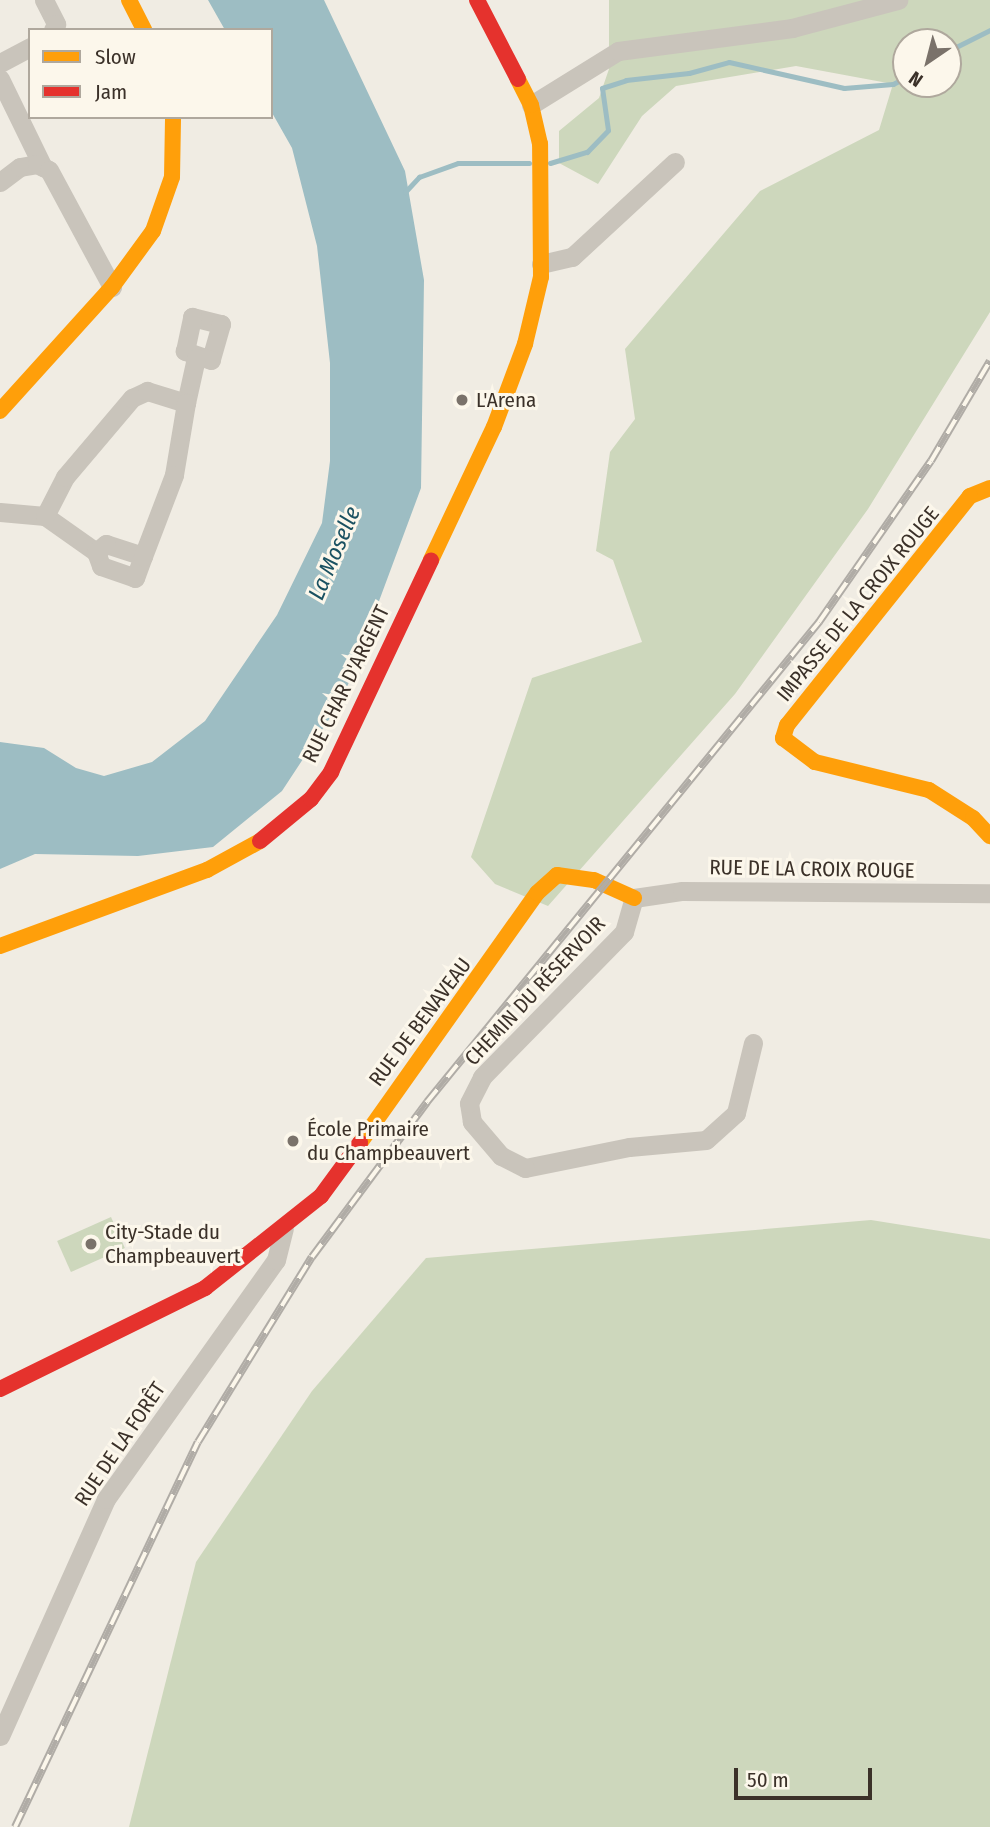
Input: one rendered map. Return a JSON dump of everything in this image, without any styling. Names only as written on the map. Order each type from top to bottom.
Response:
[{"type":"street","points":[[44,0],[56,24],[54,28]]},
{"type":"street","points":[[129,0],[143,28]]},
{"type":"street","name":"RUE CHAR D'ARGENT","points":[[0,946],[207,870],[269,836],[311,799],[331,772],[494,427],[525,344],[541,264],[543,178],[531,105],[477,0]]},
{"type":"street","points":[[531,105],[618,51],[792,28],[898,0]]},
{"type":"street","points":[[0,64],[28,48]]},
{"type":"street","points":[[0,79],[43,167],[62,190],[112,287]]},
{"type":"street","points":[[0,411],[112,287],[153,232],[165,205],[172,177],[173,119]]},
{"type":"street","points":[[541,264],[572,257],[676,162]]},
{"type":"street","points":[[1,180],[20,167],[43,167]]},
{"type":"street","points":[[0,512],[45,516],[96,552],[106,544],[143,556],[174,475],[196,358]]},
{"type":"street","points":[[45,516],[65,477],[132,398],[147,391],[186,403]]},
{"type":"street","name":"IMPASSE DE LA CROIX ROUGE","points":[[990,488],[970,496],[787,725],[783,738],[815,762],[929,790],[973,818],[990,836]]},
{"type":"street","name":"RUE DE BENAVEAU","points":[[1,1394],[205,1287],[284,1229],[321,1196],[510,937],[537,893],[557,875],[594,880],[634,898]]},
{"type":"street","name":"RUE DE LA CROIX ROUGE","points":[[634,898],[682,891],[990,893]]},
{"type":"street","name":"CHEMIN DU RÉSERVOIR","points":[[634,898],[624,932],[482,1077],[469,1103],[472,1122],[484,1140],[513,1165],[525,1168],[629,1147],[706,1140],[736,1114],[753,1043]]},
{"type":"street","name":"RUE DE LA FORÊT","points":[[0,1736],[106,1499],[276,1260],[284,1229]]},
{"type":"green space","points":[[609,0],[990,0],[990,312],[868,509],[735,694],[548,906],[495,884],[471,857],[532,678],[642,642],[613,560],[596,551],[610,452],[635,419],[625,349],[760,191],[879,130],[892,87],[892,98],[962,98],[962,28],[892,28],[892,84],[796,66],[676,86],[642,116],[598,184],[559,163],[559,131],[599,98],[609,69]]},
{"type":"green space","name":"City-Stade du Champbeauvert","points":[[111,1217],[125,1248],[71,1272],[57,1241]]},
{"type":"green space","points":[[871,1220],[990,1239],[990,1827],[129,1827],[196,1562],[312,1391],[426,1258]]},
{"type":"water","name":"La Moselle","points":[[208,0],[324,0],[405,171],[424,280],[421,488],[343,698],[282,791],[213,847],[138,856],[35,854],[0,869],[0,742],[44,748],[76,768],[104,776],[152,762],[205,721],[277,615],[322,523],[330,461],[330,363],[317,246],[292,148],[273,115],[273,28],[224,28]]},
{"type":"waterway","points":[[962,44],[990,30]]},
{"type":"waterway","points":[[550,163],[587,152],[608,130],[602,88],[626,80],[689,73],[729,62],[844,88],[892,84]]},
{"type":"waterway","points":[[405,192],[419,177],[458,163],[529,163]]},
{"type":"railway","points":[[15,1827],[198,1442],[312,1257],[427,1102],[819,622],[931,461],[990,361]]},
{"type":"traffic: slow","points":[[129,0],[143,28]]},
{"type":"traffic: slow","points":[[431,560],[494,427],[525,344],[541,277],[540,144],[531,105],[518,79]]},
{"type":"traffic: slow","points":[[0,411],[112,287],[153,231],[172,177],[173,119]]},
{"type":"traffic: slow","points":[[990,488],[970,496],[787,725],[783,738],[815,762],[929,790],[973,818],[990,836]]},
{"type":"traffic: slow","points":[[0,946],[207,870],[260,841]]},
{"type":"traffic: slow","points":[[360,1143],[537,893],[557,875],[594,880],[634,898]]},
{"type":"traffic: jam","points":[[477,0],[518,79]]},
{"type":"traffic: jam","points":[[260,841],[311,799],[331,772],[431,560]]},
{"type":"traffic: jam","points":[[0,1389],[205,1288],[321,1196],[360,1143]]},
{"type":"place","name":"L'Arena","points":[[462,400]]},
{"type":"place","name":"École Primaire du Champbeauvert","points":[[293,1141]]},
{"type":"place","name":"City-Stade du Champbeauvert","points":[[91,1244]]}]
